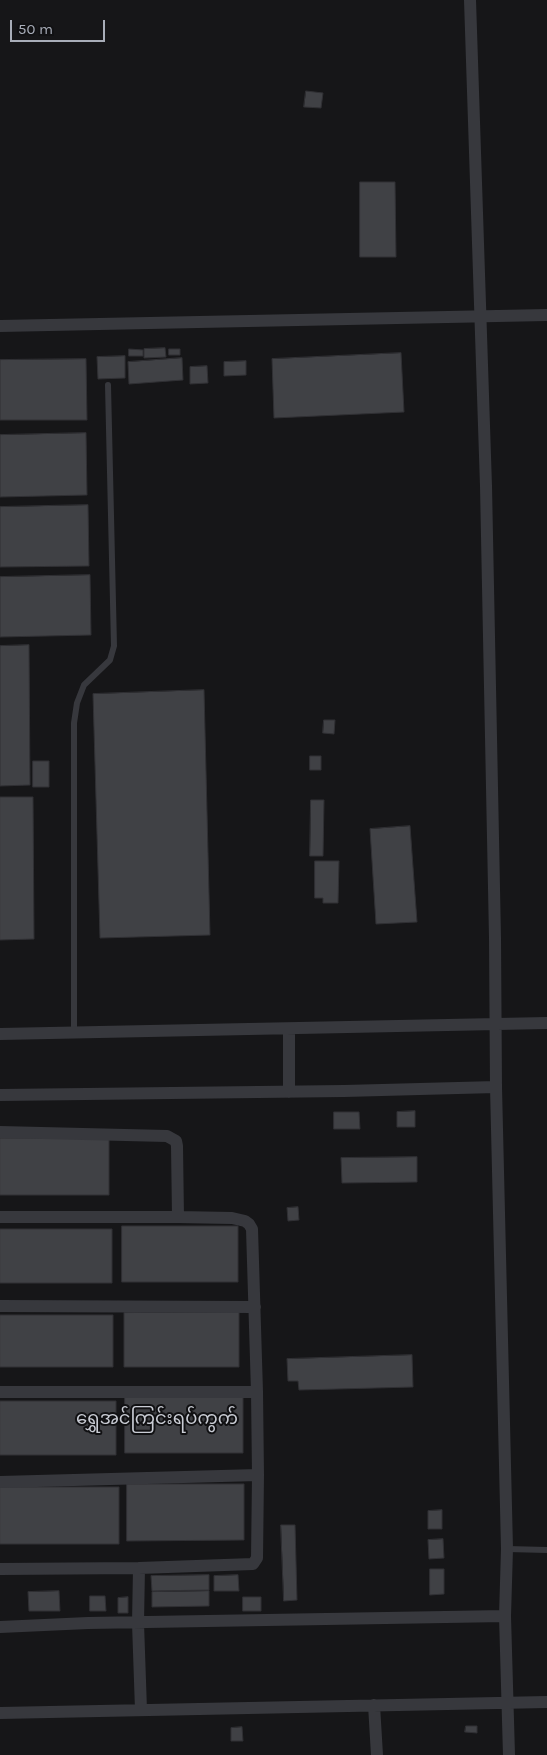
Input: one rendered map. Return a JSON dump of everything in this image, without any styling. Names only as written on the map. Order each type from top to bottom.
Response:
[{"type":"street","points":[[470,0],[486,496],[496,1087],[507,1550],[505,1616],[509,1755]]},
{"type":"street","points":[[0,326],[547,315]]},
{"type":"street","points":[[0,1034],[547,1023]]},
{"type":"street","points":[[289,1029],[289,1092]]},
{"type":"street","points":[[0,1095],[289,1092],[496,1087]]},
{"type":"street","points":[[0,1132],[167,1136],[172,1138],[176,1141],[177,1146],[178,1217]]},
{"type":"street","points":[[0,1217],[232,1218],[250,1224],[252,1229],[255,1307],[258,1475],[256,1558],[253,1564],[0,1570]]},
{"type":"street","points":[[0,1306],[255,1307]]},
{"type":"street","points":[[0,1392],[257,1392]]},
{"type":"street","points":[[0,1482],[258,1475]]},
{"type":"street","points":[[139,1568],[140,1710]]},
{"type":"street","points":[[0,1627],[88,1623],[505,1616]]},
{"type":"street","points":[[0,1713],[547,1702]]},
{"type":"street","points":[[374,1705],[377,1755]]},
{"type":"lane","points":[[74,1032],[74,723],[77,703],[84,685],[110,660],[114,646],[108,385]]},
{"type":"lane","points":[[507,1550],[547,1550]]},
{"type":"building","points":[[306,91],[323,93],[321,108],[304,107]]},
{"type":"building","points":[[360,182],[395,182],[396,257],[360,257]]},
{"type":"building","points":[[165,348],[166,357],[144,358],[144,349]]},
{"type":"building","points":[[129,349],[143,350],[143,356],[129,356]]},
{"type":"building","points":[[169,349],[180,349],[180,355],[169,355]]},
{"type":"building","points":[[401,353],[404,412],[274,418],[272,359]]},
{"type":"building","points":[[125,356],[125,378],[98,379],[97,357]]},
{"type":"building","points":[[182,358],[183,380],[129,384],[128,362]]},
{"type":"building","points":[[86,359],[87,420],[0,420],[0,360]]},
{"type":"building","points":[[246,361],[246,375],[224,376],[224,362]]},
{"type":"building","points":[[207,366],[208,383],[190,384],[190,367]]},
{"type":"building","points":[[86,433],[87,495],[0,497],[0,435]]},
{"type":"building","points":[[88,505],[89,566],[0,567],[0,507]]},
{"type":"building","points":[[90,575],[91,635],[0,637],[0,577]]},
{"type":"building","points":[[29,645],[30,785],[0,786],[0,646]]},
{"type":"building","points":[[204,690],[210,935],[100,938],[93,694]]},
{"type":"building","points":[[324,720],[335,720],[334,734],[323,733]]},
{"type":"building","points":[[310,756],[321,756],[321,770],[310,770]]},
{"type":"building","points":[[33,761],[49,761],[49,787],[33,787]]},
{"type":"building","points":[[0,797],[33,797],[34,939],[0,940]]},
{"type":"building","points":[[311,800],[324,800],[323,856],[310,856]]},
{"type":"building","points":[[410,826],[417,922],[376,924],[370,829]]},
{"type":"building","points":[[315,861],[339,861],[338,903],[323,903],[323,898],[315,898]]},
{"type":"building","points":[[415,1111],[415,1127],[397,1127],[397,1112]]},
{"type":"building","points":[[334,1112],[359,1112],[360,1129],[334,1129]]},
{"type":"building","points":[[0,1138],[109,1138],[109,1195],[0,1195]]},
{"type":"building","points":[[417,1157],[417,1182],[342,1183],[341,1158]]},
{"type":"building","points":[[298,1207],[299,1220],[288,1221],[287,1208]]},
{"type":"building","points":[[122,1226],[238,1226],[238,1282],[122,1282]]},
{"type":"building","points":[[0,1229],[112,1229],[112,1283],[0,1283]]},
{"type":"building","points":[[239,1312],[239,1367],[124,1367],[124,1313]]},
{"type":"building","points":[[0,1315],[113,1315],[113,1367],[0,1367]]},
{"type":"building","points":[[412,1355],[413,1387],[299,1390],[298,1381],[288,1381],[287,1359]]},
{"type":"building","points":[[125,1397],[243,1397],[243,1453],[125,1453]]},
{"type":"building","points":[[0,1401],[116,1401],[116,1455],[0,1455]]},
{"type":"building","points":[[127,1484],[244,1484],[244,1540],[127,1541]]},
{"type":"building","points":[[0,1487],[119,1487],[119,1544],[0,1544]]},
{"type":"building","points":[[442,1510],[442,1529],[428,1529],[428,1511]]},
{"type":"building","points":[[281,1525],[295,1525],[297,1600],[284,1601]]},
{"type":"building","points":[[443,1539],[444,1558],[429,1559],[428,1540]]},
{"type":"building","points":[[430,1569],[444,1569],[444,1594],[430,1595]]},
{"type":"building","points":[[209,1575],[209,1590],[152,1591],[151,1576]]},
{"type":"building","points":[[238,1575],[239,1591],[214,1591],[214,1576]]},
{"type":"building","points":[[59,1591],[60,1611],[29,1611],[28,1592]]},
{"type":"building","points":[[209,1591],[209,1606],[152,1607],[152,1592]]},
{"type":"building","points":[[90,1596],[105,1596],[106,1611],[90,1611]]},
{"type":"building","points":[[128,1597],[128,1613],[118,1613],[118,1598]]},
{"type":"building","points":[[243,1597],[261,1597],[261,1611],[243,1611]]},
{"type":"building","points":[[466,1726],[477,1726],[477,1733],[465,1732]]},
{"type":"building","points":[[242,1727],[243,1741],[231,1741],[231,1728]]},
{"type":"district","name":"ရွှေအင်ကြင်းရပ်ကွက်","points":[[157,1419]]}]
